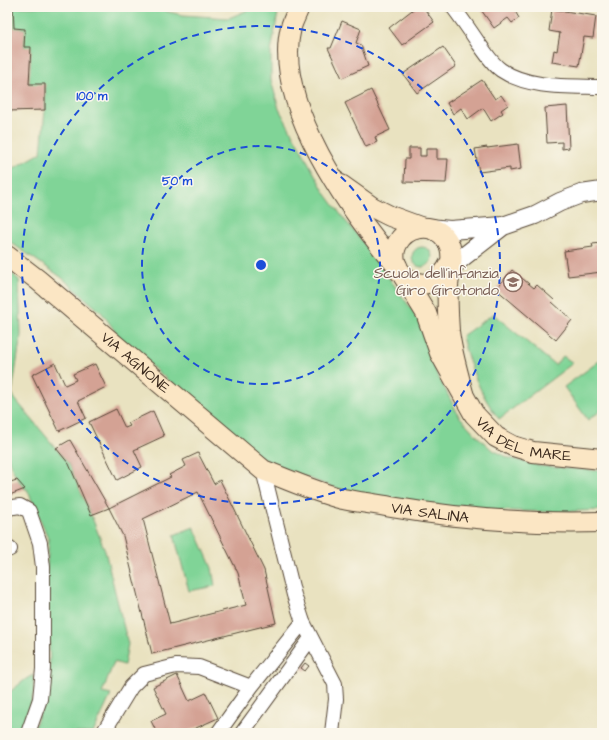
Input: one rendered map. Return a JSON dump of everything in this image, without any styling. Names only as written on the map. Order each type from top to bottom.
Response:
[{"type":"main road","points":[[299,7],[291,27],[288,54],[293,88],[306,127],[333,179],[354,211],[401,272],[426,313],[440,353],[463,393]]},
{"type":"main road","points":[[333,179],[372,207],[390,216],[440,233],[446,239],[450,246],[452,255],[449,268],[448,286],[449,332],[463,393]]},
{"type":"main road","points":[[425,228],[411,230],[404,234],[398,241],[395,249],[395,258],[401,272],[412,282],[422,284],[431,283],[440,278],[449,268]]},
{"type":"main road","name":"VIA AGNONE","points":[[7,256],[263,470]]},
{"type":"main road","name":"VIA DEL MARE","points":[[463,393],[474,414],[485,426],[496,437],[513,446],[533,452],[602,459]]},
{"type":"main road","name":"VIA SALINA","points":[[263,470],[307,488],[343,499],[432,514],[511,522],[602,522]]},
{"type":"street","points":[[453,7],[490,60],[501,70],[533,83],[561,86],[602,87]]},
{"type":"street","points":[[425,228],[450,230],[503,226],[581,194],[602,191]]},
{"type":"street","points":[[449,268],[503,226]]},
{"type":"street","points":[[263,470],[294,595],[303,622],[335,684],[336,699],[332,733]]},
{"type":"street","points":[[7,508],[20,506],[29,511],[40,543],[43,567],[43,669],[40,699],[28,733]]},
{"type":"street","points":[[218,733],[251,687],[303,622]]},
{"type":"street","points":[[242,733],[311,638]]},
{"type":"street","points":[[103,733],[131,687],[144,674],[176,666],[199,667],[251,687]]},
{"type":"green space","points":[[13,7],[157,7],[169,12],[183,15],[229,18],[255,7],[279,7],[271,52],[271,80],[279,109],[325,193],[423,325],[428,349],[435,370],[459,416],[491,449],[509,458],[541,466],[602,471],[602,510],[556,512],[477,510],[418,503],[335,488],[279,467],[255,454],[123,342],[102,313],[61,277],[7,240],[7,172],[41,153],[45,110],[45,85],[29,84],[31,48],[24,47],[25,29],[14,28]]},
{"type":"green space","points":[[418,247],[426,247],[432,253],[432,261],[426,267],[418,267],[412,261],[412,253]]},
{"type":"green space","points":[[7,269],[19,280],[21,335],[12,393],[15,399],[69,464],[105,551],[128,644],[124,665],[114,662],[102,693],[111,695],[93,733],[32,733],[46,697],[50,668],[47,566],[49,540],[27,489],[25,489],[16,477],[7,454]]},
{"type":"green space","points":[[493,314],[555,365],[563,356],[573,363],[499,419],[486,400],[476,379],[462,336]]},
{"type":"green space","points":[[602,359],[602,410],[588,420],[564,387]]},
{"type":"green space","points":[[194,527],[212,568],[215,586],[189,591],[174,535]]},
{"type":"green space","points":[[33,675],[34,691],[29,713],[22,733],[7,733],[7,694]]},
{"type":"building","points":[[7,7],[13,7],[14,28],[25,29],[24,47],[31,47],[29,84],[45,84],[45,110],[7,111]]},
{"type":"building","points":[[416,7],[423,7],[434,22],[402,45],[389,28]]},
{"type":"building","points":[[479,7],[524,7],[516,13],[519,18],[512,23],[508,18],[494,28]]},
{"type":"building","points":[[552,9],[596,16],[593,38],[584,37],[579,66],[552,62],[554,50],[557,51],[560,33],[549,31]]},
{"type":"building","points":[[342,21],[361,29],[356,43],[361,45],[368,66],[342,78],[328,48],[331,48]]},
{"type":"building","points":[[443,47],[456,66],[417,93],[403,74]]},
{"type":"building","points":[[482,80],[495,99],[501,95],[508,105],[501,110],[503,113],[491,121],[483,108],[468,119],[461,108],[453,114],[447,103]]},
{"type":"building","points":[[371,90],[390,130],[375,137],[377,142],[366,147],[345,103]]},
{"type":"building","points":[[567,106],[569,148],[562,149],[562,142],[547,143],[545,108]]},
{"type":"building","points":[[518,144],[521,169],[510,171],[510,168],[479,172],[475,149]]},
{"type":"building","points":[[409,148],[420,148],[420,156],[426,156],[426,149],[437,149],[437,159],[448,159],[446,183],[404,182],[405,159],[409,159]]},
{"type":"building","points":[[602,243],[602,272],[568,276],[564,251],[593,247],[592,244]]},
{"type":"building","points":[[512,270],[534,288],[537,285],[554,300],[552,302],[572,320],[556,340],[496,289]]},
{"type":"building","points":[[55,363],[65,385],[76,380],[73,374],[95,364],[106,387],[78,401],[86,418],[59,431],[32,375]]},
{"type":"building","points":[[116,409],[125,428],[130,426],[128,423],[153,411],[164,436],[134,450],[142,467],[117,480],[89,422]]},
{"type":"building","points":[[70,440],[109,508],[91,515],[69,464],[56,448]]},
{"type":"building","points":[[198,453],[214,484],[220,480],[264,570],[276,623],[152,654],[123,536],[109,508],[171,477],[169,475],[186,466],[183,460]],"holes":[[[198,492],[238,573],[246,605],[170,624],[143,519]]]},
{"type":"building","points":[[17,480],[25,489],[7,496],[7,483]]},
{"type":"building","points":[[305,663],[309,666],[305,671],[301,668]]},
{"type":"building","points":[[177,675],[189,701],[206,693],[218,718],[185,733],[157,733],[151,721],[166,714],[153,687]]},
{"type":"place","name":"Scuola dell'infanzia Giro Girotondo","points":[[513,282]]}]
